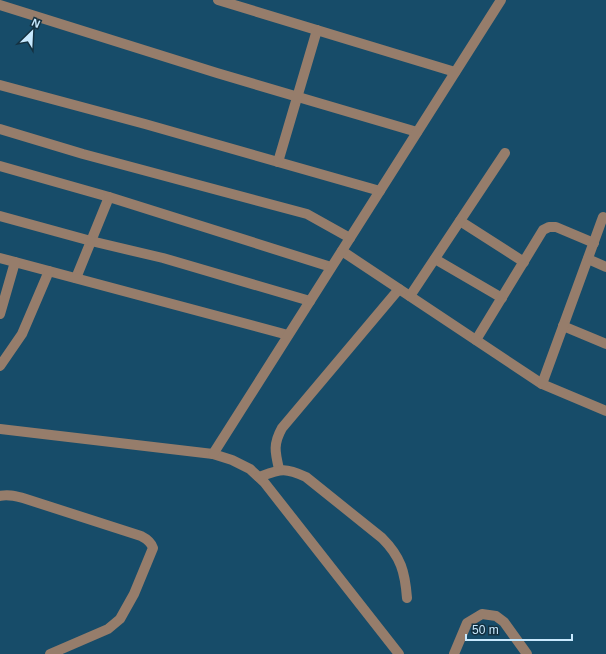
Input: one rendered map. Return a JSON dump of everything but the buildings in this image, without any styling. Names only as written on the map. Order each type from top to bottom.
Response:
[{"type":"street","points":[[218,0],[455,72]]},
{"type":"street","points":[[213,454],[501,0]]},
{"type":"street","points":[[0,5],[217,73],[417,132]]},
{"type":"street","points":[[278,162],[317,30]]},
{"type":"street","points":[[0,85],[145,124],[380,191]]},
{"type":"street","points":[[0,129],[83,154],[307,214],[350,238]]},
{"type":"street","points":[[410,296],[505,153]]},
{"type":"street","points":[[0,166],[109,197],[331,267]]},
{"type":"street","points":[[76,278],[109,197]]},
{"type":"street","points":[[0,216],[91,241],[163,258],[310,301]]},
{"type":"street","points":[[542,384],[603,217]]},
{"type":"street","points":[[460,221],[524,262]]},
{"type":"street","points":[[476,340],[543,230],[549,227],[556,228],[594,243]]},
{"type":"street","points":[[342,251],[542,384],[606,411]]},
{"type":"street","points":[[0,258],[288,335]]},
{"type":"street","points":[[435,259],[502,298]]},
{"type":"street","points":[[588,259],[606,267]]},
{"type":"street","points":[[0,312],[15,262]]},
{"type":"street","points":[[0,366],[22,334],[49,271]]},
{"type":"street","points":[[279,469],[275,446],[277,437],[282,428],[399,289]]},
{"type":"street","points":[[563,326],[606,344]]},
{"type":"street","points":[[0,429],[213,454],[232,460],[250,469],[264,482],[399,654]]},
{"type":"street","points":[[258,477],[279,469],[295,472],[306,477],[382,538],[402,565],[406,579],[407,598]]},
{"type":"street","points":[[0,496],[12,495],[23,498],[141,536],[148,540],[153,548],[134,594],[120,619],[108,629],[50,654]]},
{"type":"street","points":[[454,654],[468,623],[482,614],[496,616],[504,622],[527,654]]}]
